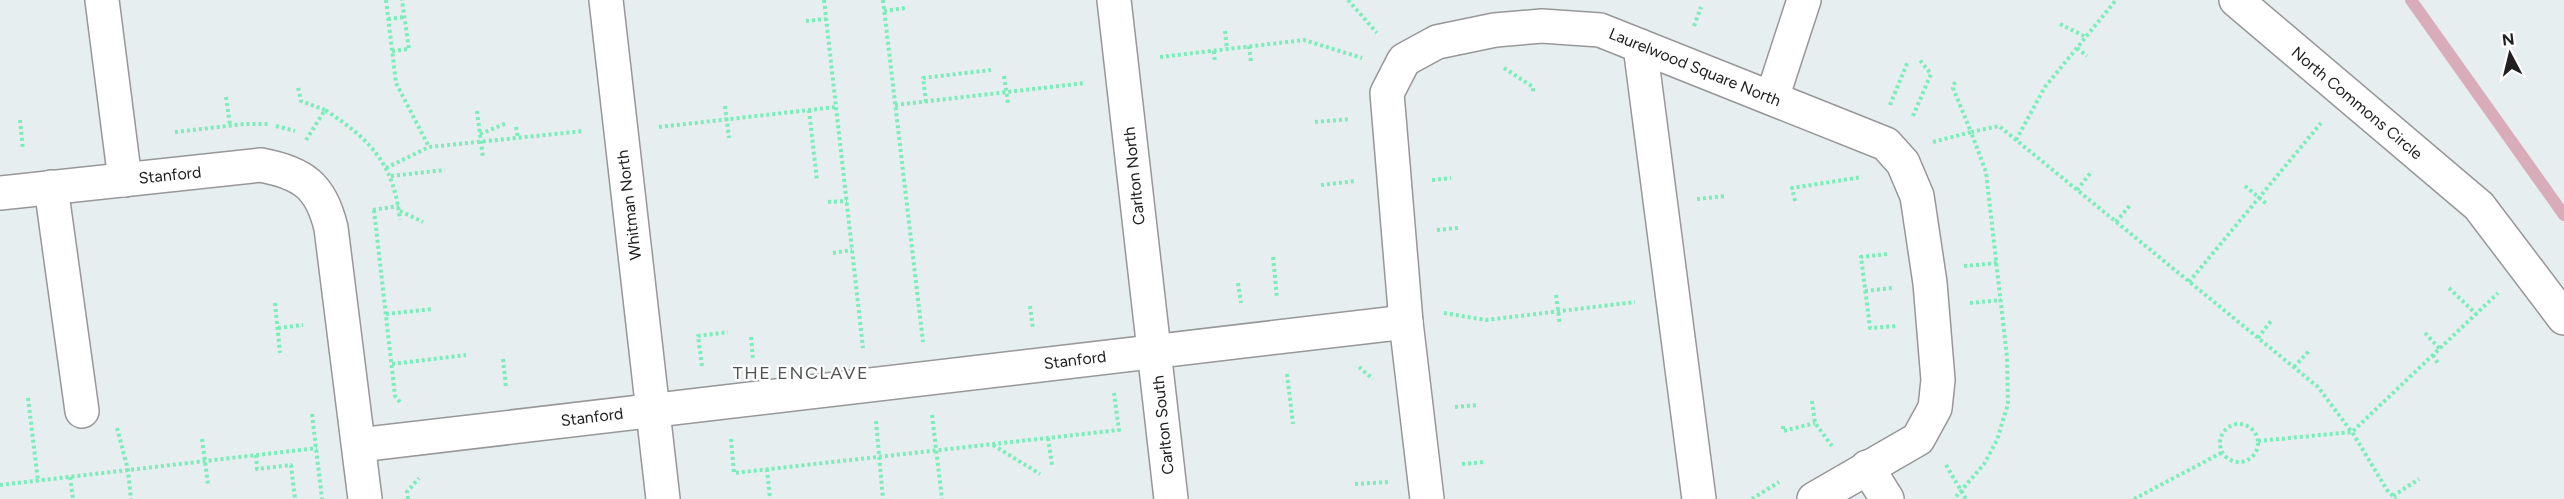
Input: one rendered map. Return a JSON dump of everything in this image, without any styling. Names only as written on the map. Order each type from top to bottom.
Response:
[{"type":"street","points":[[102,0],[125,180]]},
{"type":"street","name":"Whitman North","points":[[606,0],[663,499]]},
{"type":"street","name":"Carlton North","points":[[1114,0],[1155,351]]},
{"type":"street","points":[[1772,98],[1804,0]]},
{"type":"street","name":"North Commons Circle","points":[[2236,0],[2479,206],[2564,318]]},
{"type":"street","name":"Laurelwood Square North","points":[[1426,499],[1420,316],[1387,93],[1404,60],[1437,42],[1495,30],[1542,26],[1600,30],[1886,144],[1896,154],[1917,196],[1944,274],[1935,408],[1918,439],[1814,499]]},
{"type":"street","points":[[1640,46],[1700,499]]},
{"type":"street","name":"Stanford","points":[[0,193],[261,165],[286,170],[310,186],[325,204],[331,228],[359,445],[1155,351],[1420,316]]},
{"type":"street","points":[[51,187],[82,411]]},
{"type":"street","name":"Carlton South","points":[[1155,351],[1171,499]]},
{"type":"street","points":[[359,445],[365,499]]},
{"type":"street","points":[[1867,467],[1887,499]]},
{"type":"path","points":[[386,0],[396,83],[429,147]]},
{"type":"path","points":[[392,51],[409,49],[402,0]]},
{"type":"path","points":[[824,0],[864,358]]},
{"type":"path","points":[[883,0],[924,351]]},
{"type":"path","points":[[1348,0],[1381,37]]},
{"type":"path","points":[[2016,140],[2045,87],[2116,0]]},
{"type":"path","points":[[1690,34],[1701,7]]},
{"type":"path","points":[[884,11],[904,8]]},
{"type":"path","points":[[388,19],[405,17]]},
{"type":"path","points":[[806,21],[826,19]]},
{"type":"path","points":[[2060,24],[2086,37]]},
{"type":"path","points":[[1225,31],[1227,49]]},
{"type":"path","points":[[1149,58],[1305,40],[1364,59]]},
{"type":"path","points":[[1249,46],[1251,62]]},
{"type":"path","points":[[2077,48],[2087,56]]},
{"type":"path","points":[[1214,51],[1215,63]]},
{"type":"path","points":[[1910,124],[1931,74],[1919,59]]},
{"type":"path","points":[[1887,112],[1908,61]]},
{"type":"path","points":[[1509,63],[1499,64],[1533,87],[1533,93]]},
{"type":"path","points":[[926,102],[923,78],[991,70]]},
{"type":"path","points":[[1004,76],[1008,104]]},
{"type":"path","points":[[895,105],[1096,82]]},
{"type":"path","points":[[1955,82],[1953,88],[1971,132],[1999,126],[2318,387],[2352,432],[2395,497],[2419,479]]},
{"type":"path","points":[[298,88],[300,101],[325,110],[372,146],[391,176],[400,220]]},
{"type":"path","points":[[226,97],[230,126]]},
{"type":"path","points":[[725,106],[729,138]]},
{"type":"path","points":[[651,128],[836,107]]},
{"type":"path","points":[[301,149],[325,110]]},
{"type":"path","points":[[809,110],[817,181]]},
{"type":"path","points":[[477,111],[483,158]]},
{"type":"path","points":[[2189,282],[2328,115]]},
{"type":"path","points":[[1315,122],[1353,119]]},
{"type":"path","points":[[20,120],[23,150]]},
{"type":"path","points":[[480,134],[507,123]]},
{"type":"path","points":[[516,127],[518,138]]},
{"type":"path","points":[[386,168],[429,147],[594,130]]},
{"type":"path","points":[[391,176],[445,170]]},
{"type":"path","points":[[2077,190],[2092,171]]},
{"type":"path","points":[[1795,201],[1792,188],[1867,177]]},
{"type":"path","points":[[1321,185],[1359,180]]},
{"type":"path","points":[[2245,186],[2268,205]]},
{"type":"path","points":[[828,202],[847,201]]},
{"type":"path","points":[[2116,222],[2131,204]]},
{"type":"path","points":[[366,212],[399,208],[423,222]]},
{"type":"path","points":[[374,210],[395,396],[406,404]]},
{"type":"path","points":[[1436,230],[1458,228]]},
{"type":"path","points":[[833,253],[852,250]]},
{"type":"path","points":[[1894,254],[1861,257],[1870,328],[1902,325]]},
{"type":"path","points":[[1273,257],[1278,301]]},
{"type":"path","points":[[1944,274],[1996,263]]},
{"type":"path","points":[[1238,283],[1241,305]]},
{"type":"path","points":[[1866,291],[1898,287]]},
{"type":"path","points":[[2449,288],[2476,315]]},
{"type":"path","points":[[2258,441],[2352,432],[2501,290]]},
{"type":"path","points":[[1556,295],[1560,325]]},
{"type":"path","points":[[1961,304],[2001,300]]},
{"type":"path","points":[[1420,316],[1486,320],[1646,301]]},
{"type":"path","points":[[275,303],[280,353]]},
{"type":"path","points":[[1030,306],[1035,339]]},
{"type":"path","points":[[386,314],[433,309]]},
{"type":"path","points":[[301,314],[304,336]]},
{"type":"path","points":[[2258,338],[2271,321]]},
{"type":"path","points":[[278,328],[303,325]]},
{"type":"path","points":[[704,376],[698,336],[728,332]]},
{"type":"path","points":[[2425,333],[2440,349]]},
{"type":"path","points":[[751,337],[754,370]]},
{"type":"path","points":[[2294,367],[2309,351]]},
{"type":"path","points":[[392,364],[466,355]]},
{"type":"path","points":[[2433,355],[2439,365]]},
{"type":"path","points":[[503,359],[508,399]]},
{"type":"path","points":[[1351,365],[1368,372],[1377,388]]},
{"type":"path","points":[[1276,372],[1287,370],[1293,424]]},
{"type":"path","points":[[730,433],[734,473],[1119,430],[1114,391],[1121,391]]},
{"type":"path","points":[[28,398],[38,481]]},
{"type":"path","points":[[1812,401],[1815,423],[1834,449]]},
{"type":"path","points":[[311,403],[322,499]]},
{"type":"path","points":[[930,405],[942,499]]},
{"type":"path","points":[[1445,408],[1478,405]]},
{"type":"path","points":[[874,412],[883,499]]},
{"type":"path","points":[[116,418],[118,438],[128,470],[130,499]]},
{"type":"path","points":[[1783,426],[1783,430],[1815,423]]},
{"type":"path","points":[[2233,425],[2251,428],[2258,441],[2254,455],[2244,461],[2232,461],[2223,452],[2220,446],[2223,433],[2233,425]]},
{"type":"path","points":[[1048,438],[1052,465]]},
{"type":"path","points":[[202,439],[208,484]]},
{"type":"path","points":[[1825,454],[1843,443]]},
{"type":"path","points":[[992,444],[1040,474]]},
{"type":"path","points":[[0,485],[324,447]]},
{"type":"path","points":[[2134,499],[2223,452]]},
{"type":"path","points":[[256,455],[257,469],[291,465],[295,499]]},
{"type":"path","points":[[1941,458],[1966,499]]},
{"type":"path","points":[[1452,466],[1484,462]]},
{"type":"path","points":[[767,469],[770,499]]},
{"type":"path","points":[[70,477],[72,499]]},
{"type":"path","points":[[1752,499],[1788,477]]},
{"type":"path","points":[[1355,484],[1393,482]]},
{"type":"waterway","points":[[2411,0],[2564,215]]},
{"type":"district","name":"THE ENCLAVE","points":[[801,373]]}]
